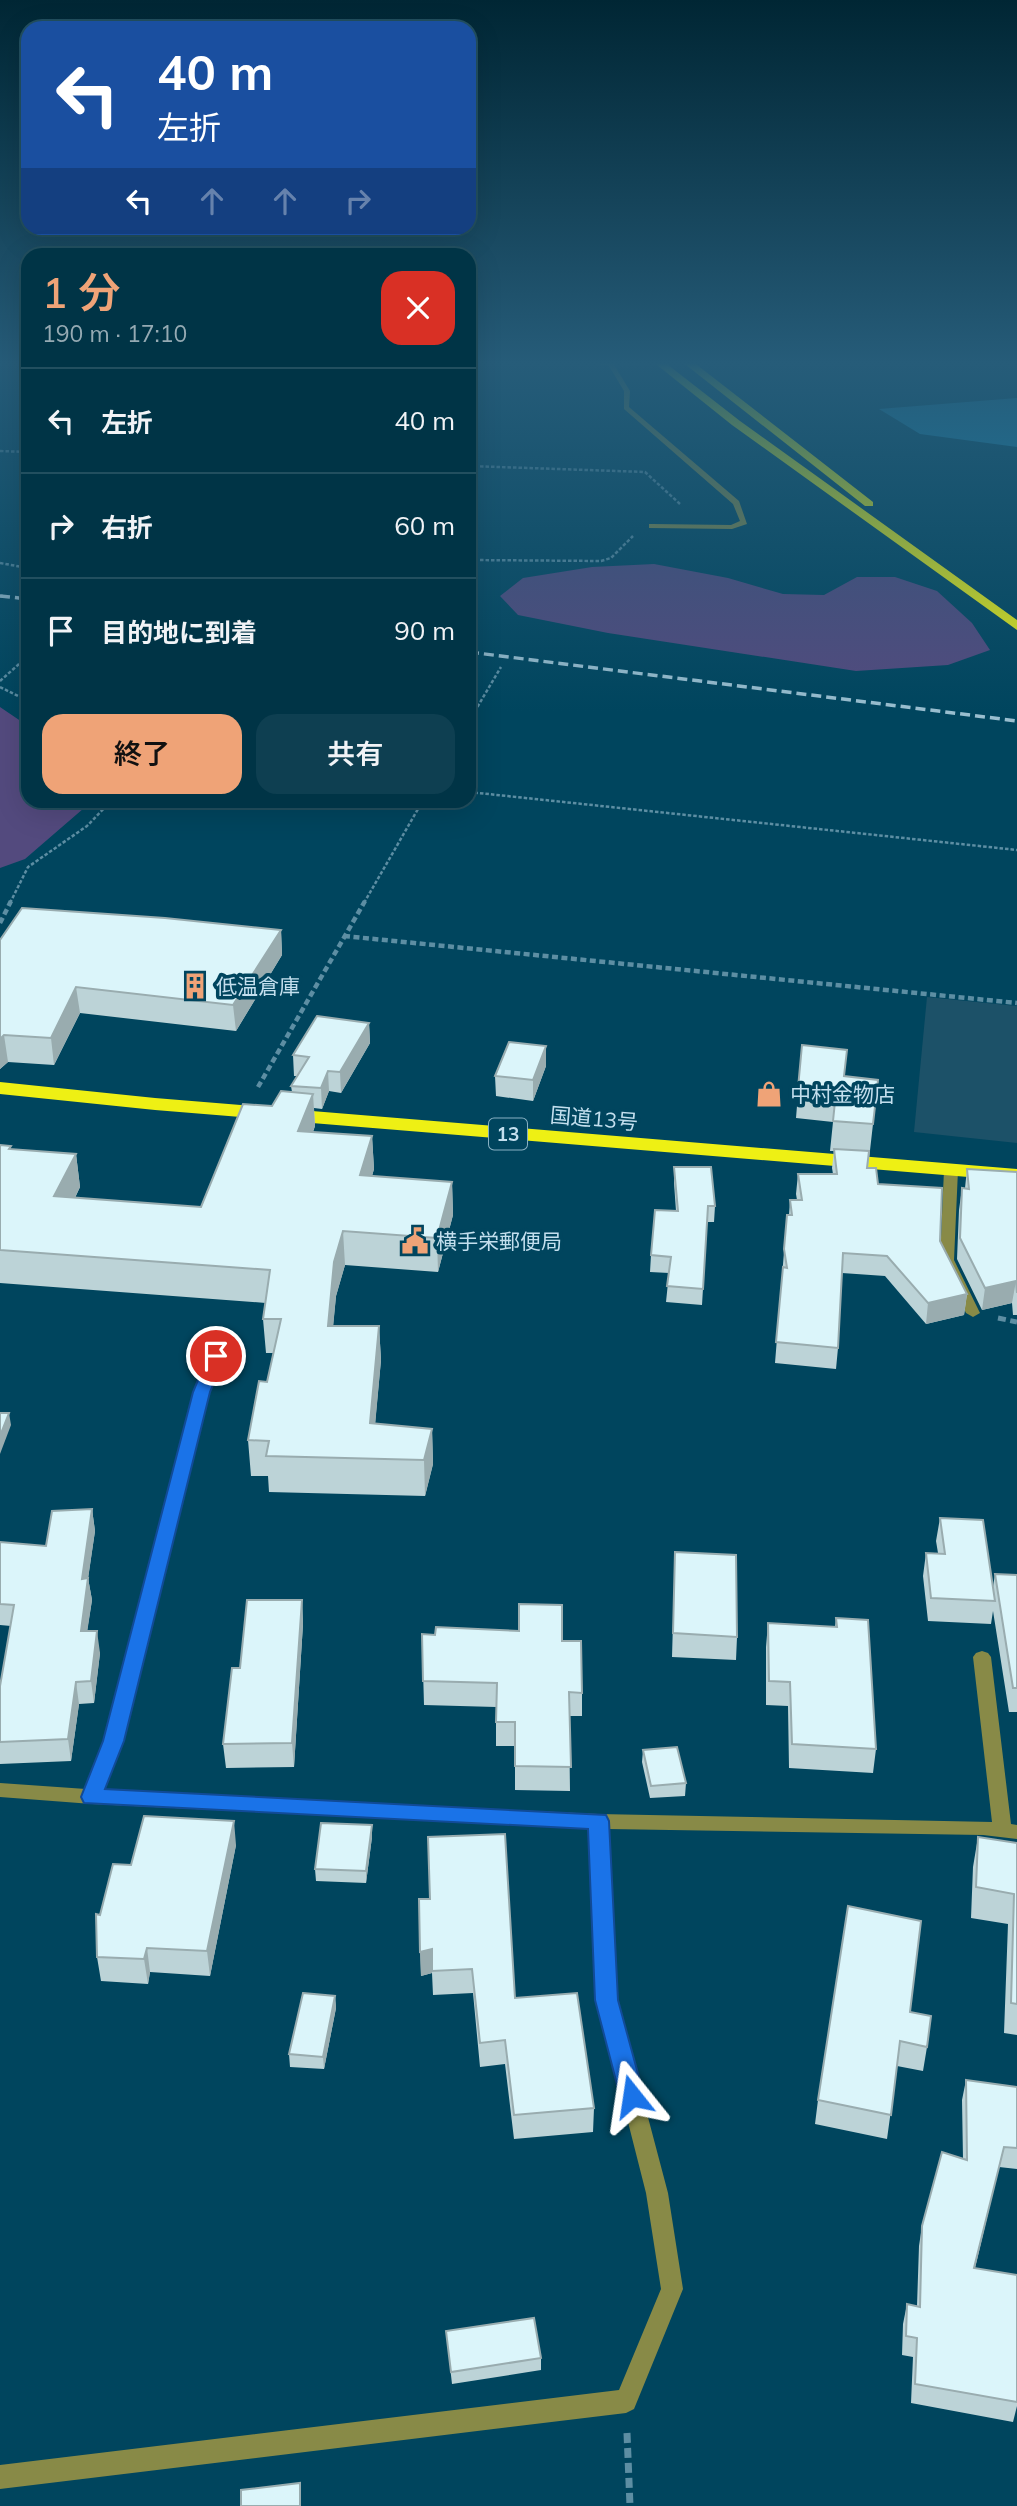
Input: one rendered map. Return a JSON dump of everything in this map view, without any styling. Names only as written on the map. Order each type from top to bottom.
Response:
[{"type":"highway","points":[[812,478],[1017,626]]},
{"type":"highway","points":[[836,478],[1017,619]]},
{"type":"highway","name":"国道13号","points":[[0,1088],[243,1112],[1017,1175]]},
{"type":"street","points":[[652,526],[732,527],[744,522],[736,503],[707,478]]},
{"type":"street","points":[[951,1170],[947,1260],[973,1313]]},
{"type":"street","points":[[92,1797],[113,1741],[202,1392],[216,1356]]},
{"type":"street","points":[[0,1790],[92,1797],[598,1821],[1009,1831],[982,1657]]},
{"type":"street","points":[[0,2477],[626,2401],[672,2289],[657,2193],[607,2000],[598,1821]]},
{"type":"path","points":[[476,560],[601,561],[611,558],[634,535],[656,524],[655,513],[680,504],[652,478]]},
{"type":"path","points":[[0,563],[21,567]]},
{"type":"path","points":[[0,681],[21,662]]},
{"type":"path","points":[[476,709],[501,667]]},
{"type":"path","points":[[0,687],[21,698]]},
{"type":"path","points":[[476,793],[1017,850]]},
{"type":"path","points":[[0,923],[29,867],[87,826],[104,808]]},
{"type":"path","points":[[243,1112],[419,808]]},
{"type":"path","points":[[344,936],[1017,1003]]},
{"type":"path","points":[[626,2401],[629,2506]]},
{"type":"shaded area","points":[[654,564],[728,578],[783,594],[824,595],[857,577],[895,577],[937,591],[972,623],[990,650],[948,665],[856,671],[608,633],[518,615],[500,596],[523,578],[592,567]]},
{"type":"shaded area","points":[[0,707],[21,721],[21,808],[84,808],[25,859],[0,868]]},
{"type":"shaded area","points":[[927,997],[1017,1006],[1017,1143],[914,1132]]},
{"type":"building","points":[[22,908],[165,918],[281,930],[233,1005],[76,987],[51,1038],[4,1035],[0,1039],[0,940]]},
{"type":"building","points":[[317,1016],[369,1023],[340,1072],[328,1071],[321,1088],[291,1086],[309,1057],[293,1055]]},
{"type":"building","points":[[509,1042],[546,1046],[533,1080],[495,1076]]},
{"type":"building","points":[[802,1045],[847,1050],[844,1076],[878,1080],[873,1124],[833,1121],[836,1092],[798,1088]]},
{"type":"building","points":[[281,1091],[313,1094],[298,1131],[372,1136],[360,1175],[452,1182],[437,1238],[343,1231],[334,1262],[328,1326],[379,1326],[370,1423],[432,1429],[424,1460],[266,1456],[269,1441],[248,1440],[259,1381],[267,1382],[281,1319],[263,1319],[270,1270],[0,1250],[0,1145],[11,1146],[9,1149],[76,1154],[54,1196],[201,1207],[243,1104],[272,1106]]},
{"type":"building","points":[[834,1149],[869,1151],[867,1168],[876,1168],[878,1184],[942,1188],[940,1241],[967,1294],[928,1303],[887,1256],[843,1253],[838,1348],[776,1342],[783,1267],[787,1268],[784,1249],[787,1215],[792,1215],[790,1200],[802,1200],[798,1174],[837,1174]]},
{"type":"building","points":[[674,1167],[711,1167],[715,1206],[708,1206],[703,1289],[667,1286],[671,1257],[651,1255],[655,1210],[678,1211]]},
{"type":"building","points":[[967,1169],[1017,1172],[1017,1293],[1016,1281],[985,1288],[960,1238],[962,1188],[969,1189]]},
{"type":"building","points":[[0,1413],[9,1413],[0,1436]]},
{"type":"building","points":[[92,1509],[82,1579],[88,1578],[81,1631],[97,1631],[91,1681],[76,1682],[68,1739],[0,1742],[0,1686],[14,1605],[0,1604],[0,1542],[46,1546],[52,1511]]},
{"type":"building","points":[[940,1518],[983,1520],[995,1601],[931,1598],[926,1553],[945,1554]]},
{"type":"building","points":[[675,1552],[736,1555],[737,1637],[673,1633]]},
{"type":"building","points":[[995,1574],[1017,1575],[1017,1688],[1013,1688]]},
{"type":"building","points":[[247,1600],[302,1600],[292,1743],[223,1744],[232,1668],[240,1668]]},
{"type":"building","points":[[519,1604],[562,1605],[562,1641],[581,1641],[582,1693],[569,1692],[571,1767],[515,1766],[515,1722],[496,1722],[497,1683],[423,1681],[422,1634],[435,1635],[436,1627],[519,1631]]},
{"type":"building","points":[[836,1618],[868,1620],[876,1749],[792,1744],[790,1682],[769,1681],[768,1623],[837,1627]]},
{"type":"building","points":[[677,1747],[686,1783],[651,1786],[643,1750]]},
{"type":"building","points":[[144,1816],[234,1821],[207,1951],[147,1948],[144,1959],[97,1957],[96,1914],[100,1915],[113,1864],[131,1865]]},
{"type":"building","points":[[321,1823],[372,1825],[366,1871],[315,1869]]},
{"type":"building","points":[[505,1834],[515,1998],[577,1993],[594,2108],[514,2115],[505,2040],[480,2043],[472,1969],[432,1971],[432,1949],[420,1952],[419,1899],[430,1899],[428,1837]]},
{"type":"building","points":[[978,1837],[1017,1843],[1017,2004],[1011,2003],[1014,1894],[976,1887]]},
{"type":"building","points":[[848,1906],[921,1921],[910,2012],[931,2016],[927,2047],[900,2041],[891,2115],[818,2100]]},
{"type":"building","points":[[303,1993],[335,1996],[323,2057],[289,2054]]},
{"type":"building","points":[[966,2080],[1017,2087],[1017,2148],[1004,2147],[974,2268],[1017,2275],[1017,2402],[915,2384],[917,2338],[906,2336],[907,2304],[920,2307],[922,2226],[942,2152],[967,2160]]},
{"type":"building","points":[[534,2318],[541,2358],[451,2372],[446,2331]]},
{"type":"building","points":[[300,2483],[300,2506],[241,2506],[241,2490]]},
{"type":"railway","points":[[3,596],[0,596],[21,598]]},
{"type":"railway","points":[[476,653],[1017,721]]},
{"type":"place","name":"低温倉庫","points":[[195,986]]},
{"type":"place","name":"中村金物店","points":[[769,1094]]},
{"type":"place","name":"横手栄郵便局","points":[[415,1241]]},
{"type":"route","points":[[216,1356],[202,1392],[113,1741],[92,1797],[598,1821],[607,2000],[632,2096]]}]
